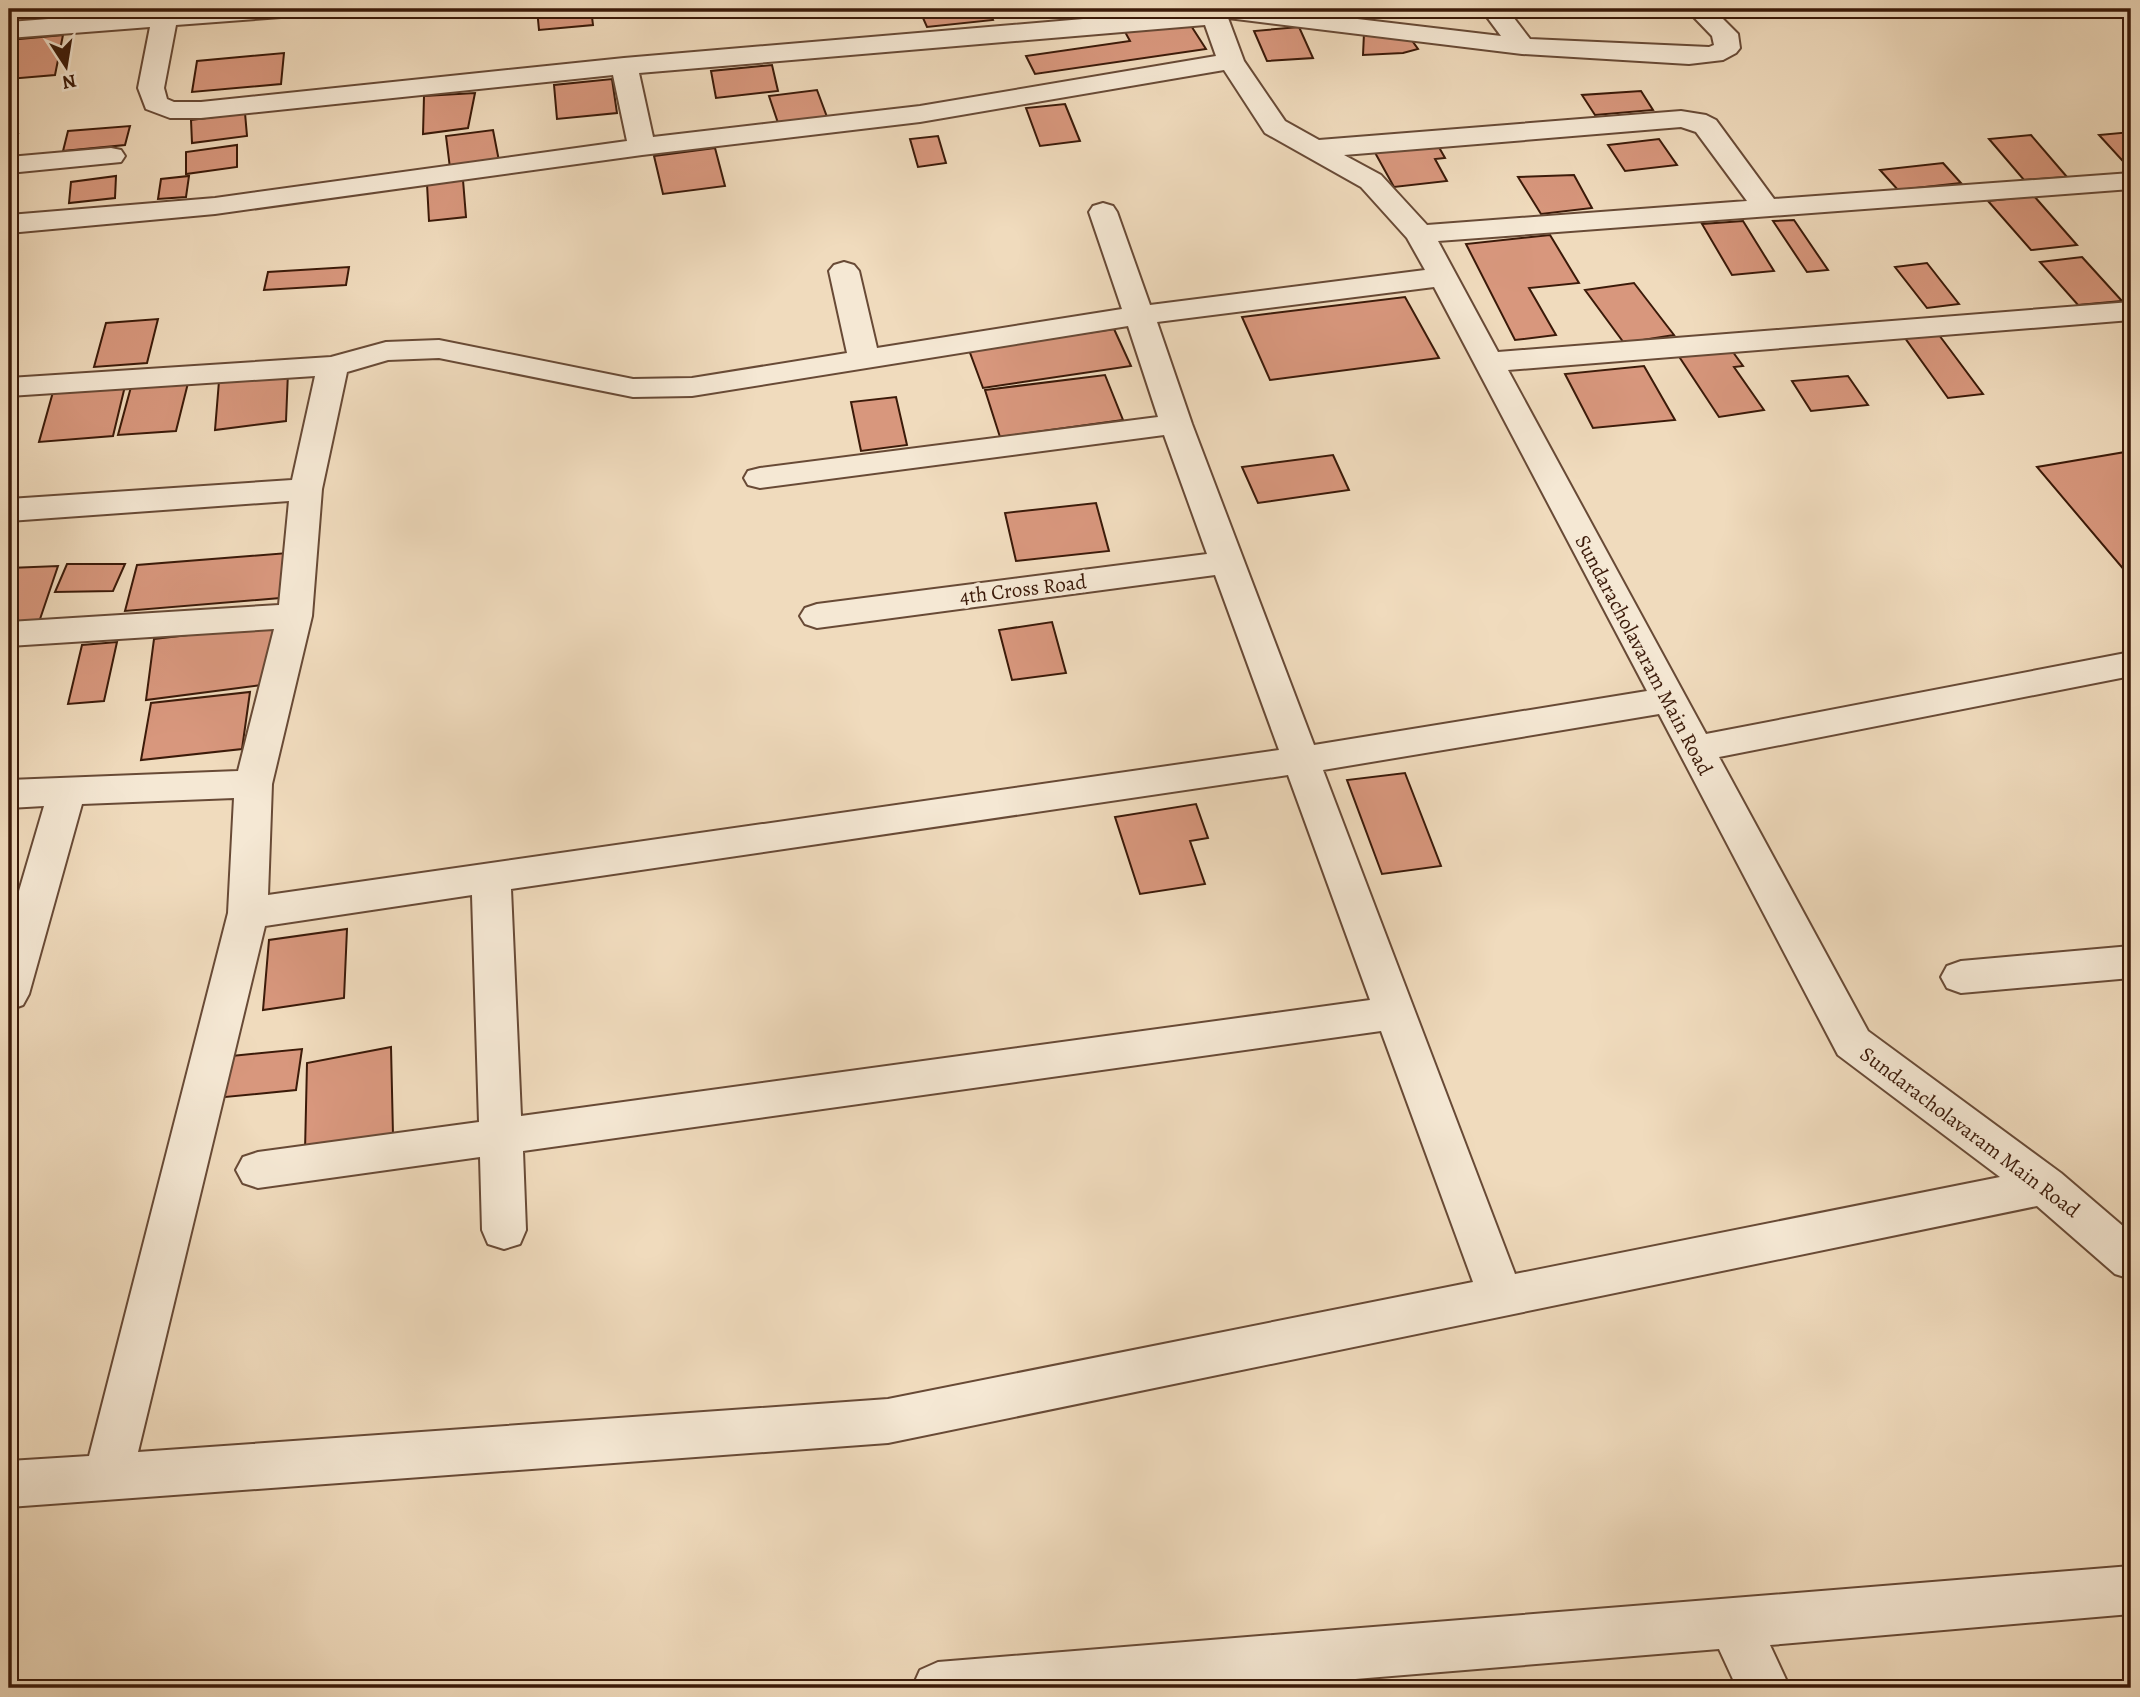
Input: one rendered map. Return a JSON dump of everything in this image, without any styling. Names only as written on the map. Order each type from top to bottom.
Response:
[{"type":"street","points":[[9,30],[165,14],[281,9]]},
{"type":"street","points":[[1494,9],[1522,46]]},
{"type":"street","points":[[165,14],[151,88],[155,103],[170,110],[201,110],[624,66],[1213,11],[1522,46],[1689,56],[1714,55],[1727,48],[1725,34],[1699,9]]},
{"type":"street","name":"Sundaracholavaram Main Road","points":[[1213,11],[1231,61],[1275,127],[1371,181],[1420,234],[1693,749],[1853,1043],[2045,1186],[2131,1260]]},
{"type":"street","points":[[9,223],[215,206],[642,147],[920,114],[1231,61]]},
{"type":"street","points":[[624,66],[642,147]]},
{"type":"street","points":[[1314,149],[1681,119],[1696,121],[1706,126],[1766,208]]},
{"type":"street","points":[[9,166],[111,156]]},
{"type":"street","points":[[1420,234],[2131,181]]},
{"type":"street","points":[[1102,212],[1152,346],[1176,424],[1501,1297]]},
{"type":"street","points":[[844,271],[864,360]]},
{"type":"street","points":[[9,387],[333,366],[386,351],[439,349],[633,388],[692,387],[1139,315],[1443,277]]},
{"type":"street","points":[[1488,362],[2131,311]]},
{"type":"street","points":[[108,1477],[248,913],[253,784],[295,616],[306,489],[333,366]]},
{"type":"street","points":[[760,478],[1176,424]]},
{"type":"street","points":[[9,510],[306,489]]},
{"type":"street","name":"4th Cross Road","points":[[817,616],[1228,562]]},
{"type":"street","points":[[9,634],[295,616]]},
{"type":"street","points":[[1693,749],[2131,664]]},
{"type":"street","points":[[248,913],[1301,760],[1669,700]]},
{"type":"street","points":[[9,793],[253,784]]},
{"type":"street","points":[[9,994],[67,790]]},
{"type":"street","points":[[491,878],[504,1230]]},
{"type":"street","points":[[1962,977],[2131,962]]},
{"type":"street","points":[[258,1170],[1395,1013]]},
{"type":"street","points":[[9,1484],[888,1421],[2045,1186]]},
{"type":"street","points":[[938,1688],[2131,1590]]},
{"type":"street","points":[[1733,1623],[1764,1688]]},
{"type":"building","points":[[537,9],[591,9],[593,25],[539,30]]},
{"type":"building","points":[[919,9],[988,9],[993,20],[927,27]]},
{"type":"building","points":[[1188,21],[1206,49],[1035,74],[1026,56],[1130,41],[1124,30]]},
{"type":"building","points":[[1299,27],[1313,58],[1267,61],[1254,31]]},
{"type":"building","points":[[1364,33],[1408,35],[1418,49],[1403,53],[1363,55]]},
{"type":"building","points":[[63,35],[55,75],[9,79],[9,40]]},
{"type":"building","points":[[284,53],[281,84],[192,92],[197,61]]},
{"type":"building","points":[[772,65],[778,91],[716,98],[711,71]]},
{"type":"building","points":[[612,79],[617,113],[557,119],[554,85]]},
{"type":"building","points":[[817,90],[827,117],[778,123],[769,96]]},
{"type":"building","points":[[1641,91],[1653,110],[1595,115],[1582,95]]},
{"type":"building","points":[[475,93],[468,128],[423,134],[424,96]]},
{"type":"building","points":[[1065,104],[1080,141],[1040,146],[1026,108]]},
{"type":"building","points":[[245,113],[247,136],[192,143],[191,120]]},
{"type":"building","points":[[130,126],[125,145],[63,151],[68,131]]},
{"type":"building","points":[[493,130],[499,161],[450,168],[446,136]]},
{"type":"building","points":[[2131,132],[2131,170],[2099,135]]},
{"type":"building","points":[[9,134],[18,134],[12,154],[9,154]]},
{"type":"building","points":[[2031,135],[2067,177],[2024,180],[1989,139]]},
{"type":"building","points":[[938,136],[946,163],[918,167],[910,139]]},
{"type":"building","points":[[1659,139],[1677,165],[1625,171],[1608,145]]},
{"type":"building","points":[[1436,142],[1445,158],[1435,159],[1447,181],[1394,187],[1373,149]]},
{"type":"building","points":[[237,145],[237,167],[186,174],[186,152]]},
{"type":"building","points":[[715,148],[725,186],[663,194],[654,156]]},
{"type":"building","points":[[1943,163],[1961,183],[1898,190],[1880,170]]},
{"type":"building","points":[[1574,175],[1592,208],[1541,214],[1518,177]]},
{"type":"building","points":[[116,176],[115,198],[69,203],[71,182]]},
{"type":"building","points":[[189,176],[186,197],[158,199],[161,179]]},
{"type":"building","points":[[463,180],[466,217],[429,221],[427,184]]},
{"type":"building","points":[[2034,196],[2077,245],[2031,250],[1988,201]]},
{"type":"building","points":[[1794,220],[1828,270],[1807,272],[1773,221]]},
{"type":"building","points":[[1743,221],[1774,271],[1732,275],[1702,224]]},
{"type":"building","points":[[1550,235],[1579,283],[1529,288],[1556,335],[1515,340],[1466,244]]},
{"type":"building","points":[[2082,257],[2122,301],[2078,305],[2040,262]]},
{"type":"building","points":[[1927,263],[1959,304],[1927,308],[1895,267]]},
{"type":"building","points":[[349,267],[346,285],[264,290],[268,272]]},
{"type":"building","points":[[1634,283],[1674,335],[1624,343],[1585,290]]},
{"type":"building","points":[[1405,297],[1439,358],[1270,380],[1242,317]]},
{"type":"building","points":[[158,319],[147,363],[94,367],[106,323]]},
{"type":"building","points":[[1114,329],[1131,366],[983,388],[969,350]]},
{"type":"building","points":[[1939,335],[1983,394],[1948,398],[1905,338]]},
{"type":"building","points":[[1730,348],[1743,366],[1734,367],[1764,410],[1719,417],[1678,355]]},
{"type":"building","points":[[1644,366],[1675,420],[1593,428],[1565,374]]},
{"type":"building","points":[[288,372],[286,421],[215,430],[219,381]]},
{"type":"building","points":[[1105,375],[1123,420],[1000,437],[985,390]]},
{"type":"building","points":[[1848,376],[1868,405],[1811,411],[1792,381]]},
{"type":"building","points":[[188,383],[176,431],[118,435],[131,387]]},
{"type":"building","points":[[125,386],[113,436],[39,442],[53,392]]},
{"type":"building","points":[[896,397],[907,445],[861,451],[851,402]]},
{"type":"building","points":[[2131,451],[2131,578],[2037,467]]},
{"type":"building","points":[[1333,455],[1349,490],[1258,503],[1242,467]]},
{"type":"building","points":[[1096,503],[1109,551],[1016,561],[1005,513]]},
{"type":"building","points":[[300,552],[292,597],[125,611],[137,565]]},
{"type":"building","points":[[67,564],[125,564],[113,591],[55,592]]},
{"type":"building","points":[[58,566],[39,622],[9,623],[9,568]]},
{"type":"building","points":[[1052,622],[1066,673],[1012,680],[999,630]]},
{"type":"building","points":[[274,625],[269,684],[146,700],[154,639]]},
{"type":"building","points":[[117,642],[104,701],[68,704],[82,645]]},
{"type":"building","points":[[250,692],[242,749],[141,760],[151,703]]},
{"type":"building","points":[[1405,773],[1441,866],[1382,874],[1347,780]]},
{"type":"building","points":[[1196,804],[1208,838],[1190,841],[1205,884],[1140,894],[1115,817]]},
{"type":"building","points":[[347,929],[344,998],[263,1010],[269,940]]},
{"type":"building","points":[[391,1047],[393,1135],[305,1151],[307,1063]]},
{"type":"building","points":[[302,1049],[296,1090],[205,1099],[212,1058]]}]
